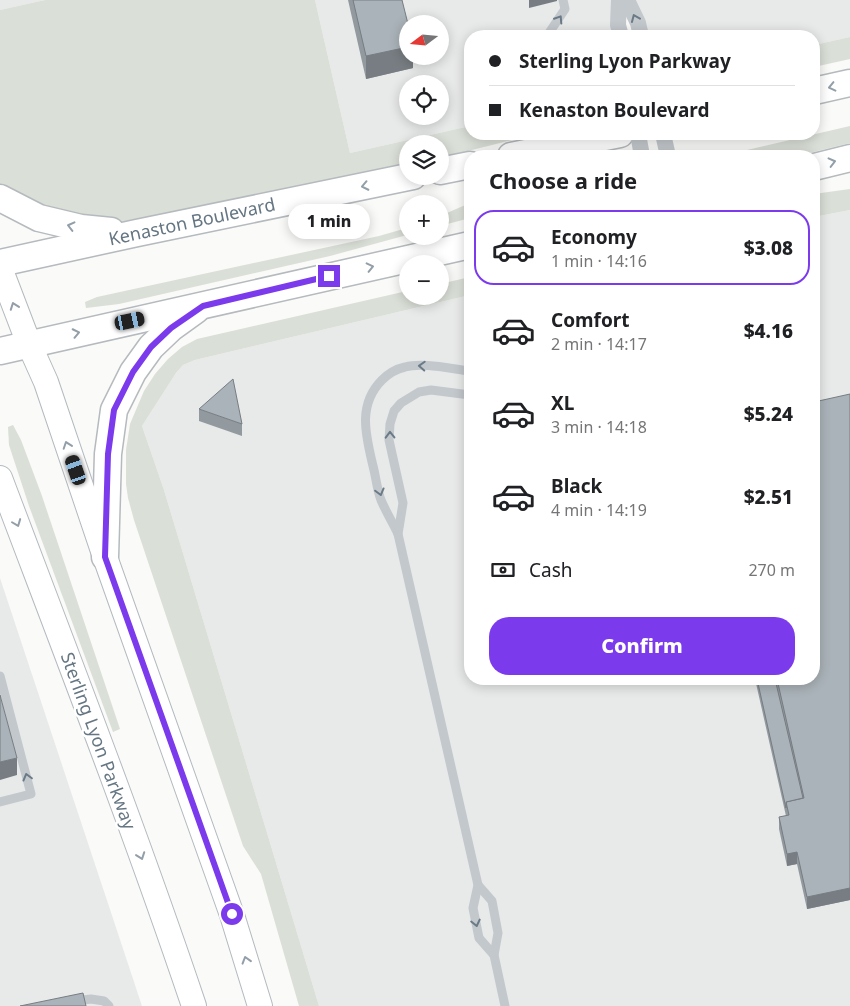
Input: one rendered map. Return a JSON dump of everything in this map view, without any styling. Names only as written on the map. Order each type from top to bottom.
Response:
[{"type":"main road","points":[[820,90],[850,83]]},
{"type":"main road","points":[[541,150],[590,140]]},
{"type":"main road","points":[[820,166],[850,158]]},
{"type":"main road","points":[[449,169],[464,166]]},
{"type":"main road","name":"Kenaston Boulevard","points":[[0,263],[399,179]]},
{"type":"main road","points":[[0,198],[39,218],[81,228],[137,233]]},
{"type":"main road","points":[[0,351],[464,246]]},
{"type":"main road","points":[[0,268],[28,344],[46,382],[105,557],[232,914],[260,1006]]},
{"type":"main road","points":[[105,557],[108,454],[114,410],[133,372],[151,347],[171,328],[203,306]]},
{"type":"main road","name":"Sterling Lyon Parkway","points":[[0,478],[103,752],[194,1006]]},
{"type":"street","points":[[619,0],[619,30]]},
{"type":"street","points":[[627,0],[638,22],[640,30]]},
{"type":"lane","points":[[552,30],[565,9],[563,0]]},
{"type":"lane","points":[[464,370],[418,365],[396,369],[386,376],[371,394],[365,420],[366,436],[381,498],[398,534],[478,885],[473,908],[480,938],[494,955]]},
{"type":"lane","points":[[398,534],[404,503],[389,440],[390,424],[394,411],[401,403],[419,392],[431,390],[464,394]]},
{"type":"lane","points":[[0,676],[31,794],[0,802]]},
{"type":"lane","points":[[478,885],[492,901],[498,933],[494,955],[505,1006]]},
{"type":"lane","points":[[64,1003],[91,1000],[114,1006]]},
{"type":"shaded area","points":[[0,0],[45,0],[0,10]]},
{"type":"shaded area","points":[[45,0],[315,0],[350,153],[399,142],[399,168],[137,233],[0,198],[0,10]]},
{"type":"shaded area","points":[[315,0],[619,0],[617,30],[464,30],[464,127],[430,135],[399,135],[399,142],[350,153]]},
{"type":"shaded area","points":[[627,0],[850,0],[850,37],[820,44],[820,30],[639,30]]},
{"type":"shaded area","points":[[850,37],[850,59],[820,66],[820,44]]},
{"type":"shaded area","points":[[850,126],[850,143],[820,150],[747,150],[790,140],[820,140],[820,133]]},
{"type":"shaded area","points":[[464,127],[464,140],[512,140],[472,150],[464,150],[464,152],[449,156],[449,135],[430,135]]},
{"type":"shaded area","points":[[850,189],[850,210],[820,216],[820,193]]},
{"type":"shaded area","points":[[464,206],[464,220],[449,224],[449,212]]},
{"type":"shaded area","points":[[850,210],[850,1006],[319,1006],[164,490],[142,426],[176,373],[183,365],[195,360],[428,305],[449,305],[449,300],[464,296],[464,685],[820,685],[820,216]]},
{"type":"shaded area","points":[[399,230],[399,237],[330,256],[119,304],[86,308],[85,302],[97,297]]},
{"type":"shaded area","points":[[464,278],[464,296],[449,300],[449,282]]},
{"type":"shaded area","points":[[399,293],[399,305],[428,305],[195,360],[183,365],[142,426],[164,490],[319,1006],[299,1006],[261,874],[243,846],[128,498],[126,450],[130,424],[144,391],[168,359],[182,347],[197,339]]},
{"type":"shaded area","points":[[13,425],[21,440],[42,496],[120,729],[113,732],[29,506],[9,445],[8,427]]},
{"type":"shaded area","points":[[0,578],[142,1006],[0,1006]]},
{"type":"building","points":[[353,0],[402,0],[406,15],[399,15],[399,49],[366,56]]},
{"type":"building","points":[[233,379],[242,424],[199,409]]},
{"type":"building","points":[[850,394],[850,888],[807,897],[797,852],[787,854],[779,817],[789,815],[786,802],[804,798],[778,685],[820,685],[820,401]]},
{"type":"building","points":[[758,685],[776,685],[803,798],[786,802],[786,808]]},
{"type":"building","points":[[0,695],[17,758],[0,762]]},
{"type":"building","points":[[83,993],[86,1006],[20,1006]]},
{"type":"route","points":[[232,914],[105,557],[108,454],[114,410],[133,372],[151,347],[171,328],[203,306],[329,276]]}]
